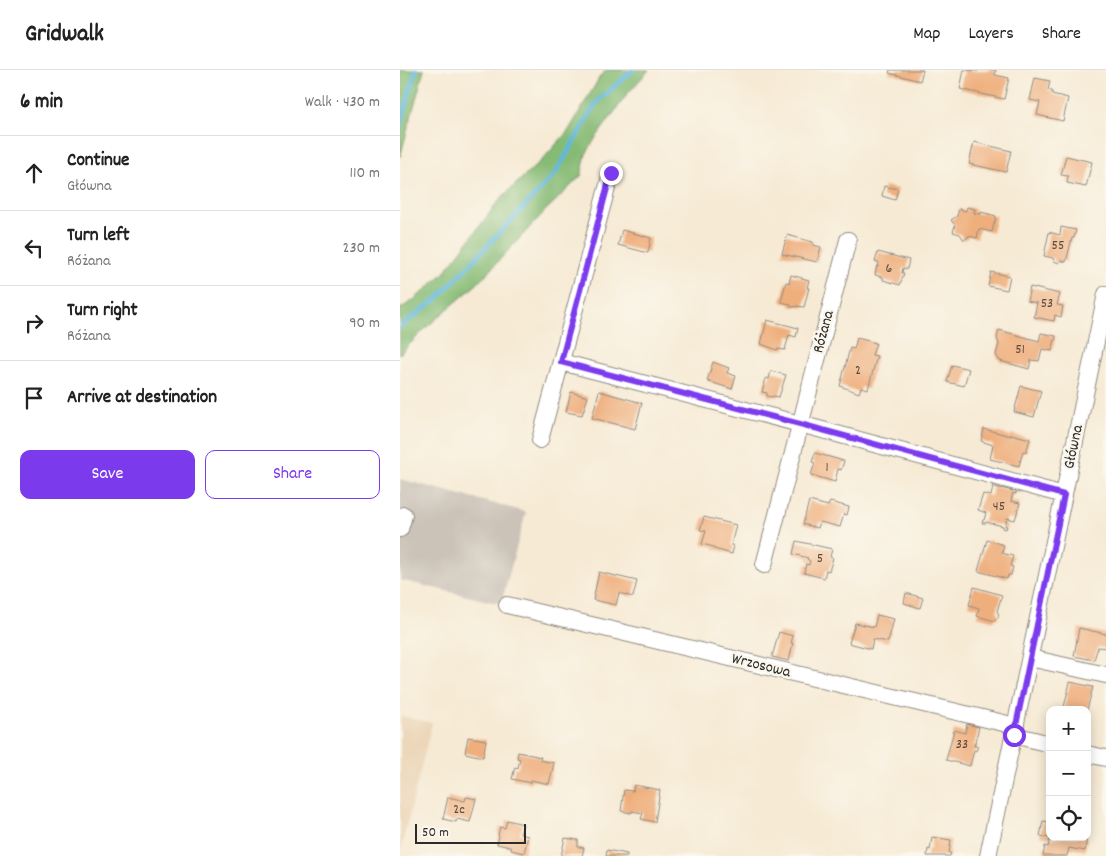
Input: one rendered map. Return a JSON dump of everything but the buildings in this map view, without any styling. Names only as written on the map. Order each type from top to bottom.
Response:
[{"type":"street","points":[[540,440],[611,173]]},
{"type":"street","name":"Różana","points":[[764,565],[848,240]]},
{"type":"street","name":"Główna","points":[[988,856],[1106,294]]},
{"type":"street","points":[[561,362],[1064,495]]},
{"type":"street","name":"Wrzosowa","points":[[507,605],[1015,730],[1046,742]]},
{"type":"street","points":[[1030,658],[1106,675]]},
{"type":"street","points":[[1091,755],[1106,758]]},
{"type":"shaded area","points":[[400,479],[526,512],[501,604],[400,580]]},
{"type":"shaded area","points":[[400,716],[432,723],[400,852]]},
{"type":"green space","points":[[400,70],[424,70],[400,157]]},
{"type":"green space","points":[[607,70],[649,70],[628,93],[595,139],[586,154],[581,176],[545,211],[477,284],[428,326],[400,354],[400,309],[415,299],[444,273],[501,198],[543,159],[569,130],[601,75]]},
{"type":"waterway","points":[[400,126],[416,70]]},
{"type":"waterway","points":[[400,327],[438,298],[555,174],[597,102],[633,70]]},
{"type":"route","points":[[611,173],[561,362],[1064,495],[1014,735]]}]
